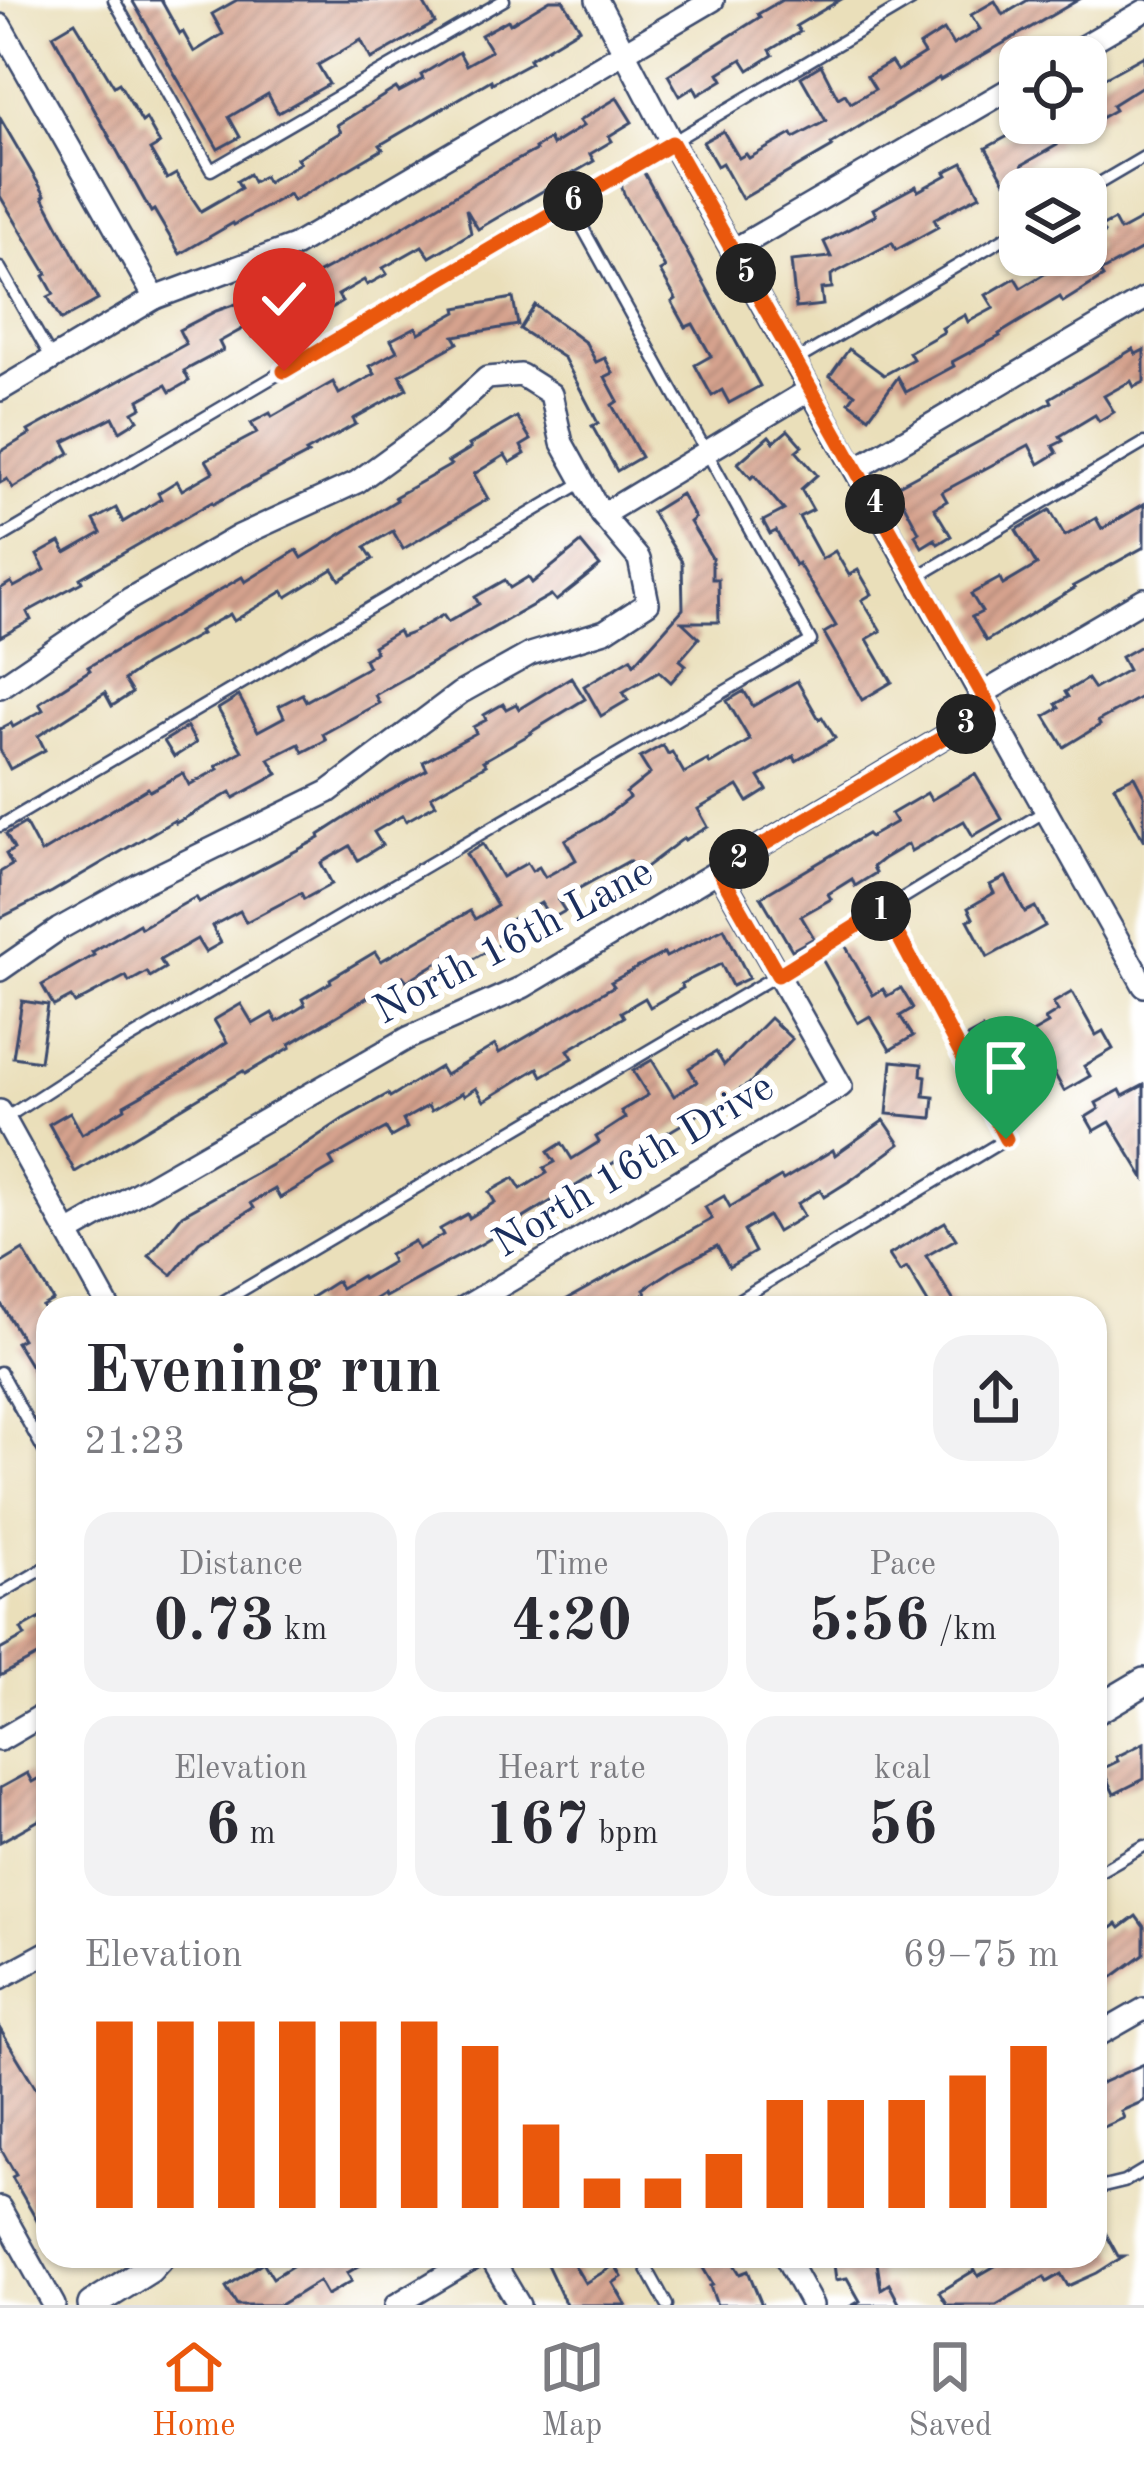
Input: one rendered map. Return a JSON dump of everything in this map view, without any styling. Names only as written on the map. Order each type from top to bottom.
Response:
[{"type":"street","points":[[597,0],[672,143],[1144,986]]},
{"type":"street","points":[[0,390],[155,298],[294,246],[713,0]]},
{"type":"street","points":[[1101,36],[1144,11]]},
{"type":"street","points":[[0,25],[155,298]]},
{"type":"street","points":[[733,250],[999,95]]},
{"type":"street","points":[[856,469],[1144,299]]},
{"type":"street","points":[[0,687],[131,598],[239,536],[357,482],[435,425],[487,379],[521,375],[551,394],[562,443],[602,515],[639,559],[648,603],[605,631],[530,654],[460,693],[328,792],[138,885],[59,929],[0,970]]},
{"type":"street","points":[[602,515],[811,389]]},
{"type":"street","name":"North 16th Lane","points":[[68,1233],[408,1038],[524,988],[719,871],[1144,599]]},
{"type":"street","points":[[719,871],[778,975]]},
{"type":"street","name":"North 16th Drive","points":[[483,1296],[841,1086],[778,975]]},
{"type":"street","points":[[1,1117],[103,1296]]},
{"type":"street","points":[[1107,1704],[1144,1682]]},
{"type":"street","points":[[0,1740],[36,1719]]},
{"type":"street","points":[[0,1978],[36,1958]]},
{"type":"street","points":[[1107,2030],[1144,2009]]},
{"type":"street","points":[[0,2208],[54,2305]]},
{"type":"street","points":[[92,2305],[148,2268]]},
{"type":"street","points":[[396,2305],[458,2268]]},
{"type":"street","points":[[497,2268],[519,2305]]},
{"type":"street","points":[[791,2268],[812,2305]]},
{"type":"lane","points":[[114,0],[211,170],[504,0]]},
{"type":"lane","points":[[0,538],[912,0]]},
{"type":"lane","points":[[1107,179],[1144,157]]},
{"type":"lane","points":[[1,1117],[811,641],[568,203]]},
{"type":"lane","points":[[795,361],[999,242]]},
{"type":"lane","points":[[0,268],[52,359]]},
{"type":"lane","points":[[916,577],[1144,443]]},
{"type":"lane","points":[[0,826],[584,482]]},
{"type":"lane","points":[[232,1296],[778,975],[1047,810]]},
{"type":"lane","points":[[745,1296],[1006,1139],[884,909]]},
{"type":"lane","points":[[0,1372],[36,1436]]},
{"type":"lane","points":[[0,1594],[36,1573]]},
{"type":"lane","points":[[1107,1867],[1144,1846]]},
{"type":"lane","points":[[1107,2186],[1144,2170]]},
{"type":"lane","points":[[647,2268],[667,2305]]},
{"type":"building","points":[[132,0],[161,0],[194,52],[223,34],[212,14],[237,0],[422,0],[435,23],[371,59],[361,40],[318,65],[329,84],[278,113],[268,94],[229,117],[240,137],[218,149]]},
{"type":"building","points":[[550,0],[563,0],[580,28],[529,59],[531,62],[491,80],[293,201],[289,194],[180,254],[154,210],[151,212],[53,35],[75,22],[114,86],[119,83],[142,122],[146,119],[160,144],[150,150],[167,179],[176,174],[201,211],[241,188],[237,181],[249,174],[253,182],[264,176],[267,182],[300,163],[297,158],[341,132],[337,125],[396,88],[399,92],[423,79],[421,75],[459,52],[466,65],[491,51],[481,35]]},
{"type":"building","points":[[782,0],[840,0],[796,26],[800,32],[749,70],[742,59],[719,73],[723,80],[698,95],[694,87],[680,96],[668,75]]},
{"type":"building","points":[[1028,0],[1078,0],[1016,36],[999,36],[999,46],[742,199],[722,163],[717,166],[703,142],[723,131],[739,158],[746,154],[749,158],[826,121],[801,77],[821,65],[838,98],[845,94],[851,103],[875,89],[867,76],[891,62],[897,71],[924,54],[919,46],[944,30],[953,45],[980,29],[971,15],[995,1],[1003,15]]},
{"type":"building","points":[[1144,56],[1144,85],[1112,105],[1115,110],[1107,114],[1107,76]]},
{"type":"building","points":[[617,98],[632,122],[590,154],[594,161],[478,229],[466,209],[471,233],[430,257],[422,246],[383,268],[387,274],[338,295],[342,302],[320,315],[315,307],[282,319],[284,326],[252,337],[248,326],[219,342],[223,350],[184,371],[189,381],[170,392],[166,385],[139,400],[142,407],[133,412],[138,420],[120,431],[113,417],[64,442],[70,453],[13,488],[7,479],[0,483],[0,452],[30,434],[28,431],[186,344],[179,330],[216,311],[289,289],[549,139],[552,145],[583,126],[579,121]]},
{"type":"building","points":[[0,118],[98,300],[61,320],[48,297],[54,294],[47,274],[0,196]]},
{"type":"building","points":[[999,141],[1057,145],[1024,168],[999,171],[986,148]]},
{"type":"building","points":[[963,163],[980,195],[934,219],[938,227],[896,250],[892,243],[831,275],[832,288],[821,289],[823,305],[796,308],[791,261],[831,257],[824,242],[876,215],[873,209],[916,186],[918,191]]},
{"type":"building","points":[[643,171],[760,386],[729,403],[722,390],[712,396],[695,365],[711,356],[693,324],[686,327],[672,302],[676,299],[660,271],[665,268],[624,194],[621,184]]},
{"type":"building","points":[[1144,218],[1144,248],[1107,268],[1107,224],[1114,220],[1120,231]]},
{"type":"building","points":[[1041,276],[1103,277],[1063,302],[1060,297],[906,392],[898,377],[869,417],[849,402],[855,394],[830,376],[849,349],[884,375],[913,359],[909,352],[944,332],[942,328],[965,315],[968,322],[994,308],[986,295],[1015,278],[1021,288]]},
{"type":"building","points":[[513,298],[518,325],[454,336],[458,343],[400,375],[407,389],[353,419],[356,424],[80,578],[82,582],[27,612],[31,620],[0,637],[0,589],[11,582],[14,587],[45,570],[37,555],[60,542],[66,553],[101,533],[94,520],[116,508],[123,522],[161,499],[158,493],[177,481],[182,490],[213,472],[206,460],[257,433],[251,423],[270,413],[272,417],[333,382],[339,394],[375,374],[370,366],[397,351],[391,340],[416,327],[419,333],[457,312],[456,308]]},
{"type":"building","points":[[535,305],[586,343],[596,362],[605,358],[613,373],[605,377],[618,401],[612,405],[641,457],[617,471],[564,358],[520,329]]},
{"type":"building","points":[[1133,349],[1136,354],[1144,350],[1144,382],[1134,387],[1131,381],[1104,396],[1114,412],[1099,421],[1095,415],[1060,436],[1063,441],[1053,446],[1057,453],[1039,464],[1029,445],[942,492],[947,501],[934,508],[951,536],[922,547],[895,487],[1052,402],[1050,398]]},
{"type":"building","points":[[517,417],[531,440],[521,446],[525,454],[510,463],[505,455],[474,474],[488,499],[403,549],[393,531],[365,547],[373,559],[340,580],[333,569],[287,597],[283,591],[234,621],[230,614],[199,631],[201,634],[124,680],[132,693],[112,706],[105,693],[38,736],[45,750],[10,769],[0,750],[0,729],[43,710],[39,703],[90,670],[88,667],[242,577],[245,582],[297,550],[302,558],[451,465],[448,462],[469,445]]},
{"type":"building","points":[[788,430],[802,446],[796,451],[817,475],[801,489],[813,510],[799,517],[822,559],[835,551],[849,575],[858,570],[872,594],[862,600],[881,631],[867,639],[892,682],[862,700],[824,633],[836,626],[776,531],[770,534],[763,521],[784,510],[738,463],[769,436],[774,442]]},
{"type":"building","points":[[681,494],[695,518],[690,522],[712,558],[712,579],[718,579],[719,622],[682,622],[699,638],[680,660],[686,665],[671,682],[659,671],[623,692],[628,700],[601,716],[584,686],[631,658],[634,664],[683,609],[682,562],[652,512]]},
{"type":"building","points":[[1144,504],[1144,547],[986,641],[972,617],[982,612],[971,594],[1000,578],[1003,585],[1037,565],[1016,530],[1050,510],[1065,536],[1096,518],[1102,529]]},
{"type":"building","points":[[581,543],[600,566],[556,601],[551,595],[375,695],[379,703],[323,734],[326,740],[303,752],[299,744],[269,759],[278,774],[234,798],[231,792],[175,820],[0,918],[0,872],[12,865],[6,854],[14,849],[6,834],[25,823],[41,853],[148,788],[183,773],[189,785],[242,751],[218,709],[239,696],[258,731],[284,717],[279,706],[302,694],[306,701],[368,667],[364,659],[376,652],[373,646],[398,631],[401,637],[443,615],[448,622],[479,604],[475,597],[505,580],[510,588],[528,577],[532,583]]},
{"type":"building","points":[[1144,644],[1144,695],[1064,747],[1045,716],[1059,708],[1056,704],[1068,697],[1065,692],[1087,679],[1094,689],[1128,670],[1121,657]]},
{"type":"building","points":[[571,677],[585,699],[431,796],[436,804],[374,832],[382,845],[358,860],[350,846],[321,863],[332,884],[304,899],[301,893],[246,922],[240,911],[212,926],[221,943],[205,952],[197,939],[160,960],[165,968],[150,977],[147,972],[129,982],[126,976],[75,1003],[71,997],[54,1006],[42,985],[94,955],[92,952],[139,924],[141,928],[196,897],[199,902],[320,838],[427,770],[423,762],[476,733],[473,727],[486,720],[484,715],[503,704],[506,709],[516,704],[519,709]]},
{"type":"building","points":[[797,681],[835,738],[759,777],[767,790],[748,802],[738,786],[698,809],[708,827],[684,838],[638,873],[629,861],[558,900],[565,911],[551,919],[541,903],[500,926],[508,939],[463,965],[455,952],[407,981],[403,976],[75,1172],[49,1124],[70,1112],[82,1134],[125,1108],[227,1042],[214,1020],[241,1004],[253,1024],[272,1013],[277,1022],[305,1005],[302,999],[330,979],[375,952],[381,961],[470,911],[475,919],[497,906],[466,854],[483,844],[502,877],[527,863],[532,871],[539,867],[545,877],[576,860],[565,840],[629,798],[626,793],[650,774],[640,758],[663,745],[684,773],[708,760],[710,764],[750,740],[727,701],[744,691],[753,706]]},
{"type":"building","points":[[187,727],[196,743],[174,757],[164,741]]},
{"type":"building","points":[[975,774],[1002,819],[973,836],[964,821],[911,851],[908,844],[883,859],[873,867],[876,873],[855,886],[852,879],[828,894],[831,899],[801,916],[814,938],[792,950],[761,897],[896,822],[891,814],[927,793],[931,800]]},
{"type":"building","points":[[1134,776],[1144,795],[1144,841],[1114,786]]},
{"type":"building","points":[[1006,877],[1025,912],[1035,907],[1045,926],[988,957],[968,920],[973,918],[968,908],[994,893],[990,885]]},
{"type":"building","points":[[724,928],[749,978],[732,986],[721,964],[681,984],[683,988],[650,1007],[645,998],[621,1012],[624,1017],[568,1050],[573,1058],[542,1076],[538,1068],[484,1101],[476,1088],[431,1111],[428,1106],[403,1120],[407,1128],[391,1137],[386,1128],[356,1144],[330,1159],[334,1166],[280,1198],[275,1189],[251,1203],[254,1208],[199,1242],[172,1275],[149,1256],[182,1215],[343,1119],[440,1067],[445,1075],[495,1045],[499,1053],[614,986],[611,982]]},
{"type":"building","points":[[845,945],[873,995],[883,989],[887,996],[901,988],[913,1008],[900,1016],[913,1036],[890,1050],[870,1016],[858,1023],[822,959]]},
{"type":"building","points":[[1072,992],[1096,1035],[1103,1031],[1113,1049],[1084,1066],[1090,1076],[1064,1091],[1032,1033],[1058,1011],[1053,1003]]},
{"type":"building","points":[[22,1001],[48,1005],[40,1061],[13,1057]]},
{"type":"building","points":[[770,1018],[792,1039],[749,1084],[387,1296],[314,1296],[337,1281],[341,1288],[363,1279],[392,1262],[389,1255],[414,1241],[418,1249],[443,1235],[440,1229],[495,1202],[489,1192],[514,1178],[521,1189],[547,1173],[544,1168],[555,1162],[548,1152],[562,1143],[572,1159],[599,1142],[596,1137],[625,1118],[621,1111],[648,1095],[633,1071],[652,1060],[674,1096],[697,1082],[689,1068],[716,1052],[724,1065]]},
{"type":"building","points":[[982,1029],[998,1060],[984,1068],[967,1037]]},
{"type":"building","points":[[892,1061],[922,1064],[924,1096],[934,1097],[932,1118],[887,1114]]},
{"type":"building","points":[[1144,1085],[1144,1178],[1110,1122],[1094,1131],[1086,1117],[1099,1109],[1096,1103],[1120,1090],[1123,1096]]},
{"type":"building","points":[[884,1120],[900,1144],[824,1197],[820,1190],[797,1204],[804,1216],[777,1232],[768,1216],[744,1231],[755,1252],[729,1267],[717,1246],[679,1266],[640,1296],[573,1296],[712,1219],[705,1207],[724,1196],[730,1207],[833,1150],[835,1155]]},
{"type":"building","points":[[945,1222],[956,1239],[926,1256],[951,1296],[924,1296],[907,1268],[900,1272],[889,1255]]},
{"type":"building","points":[[23,1250],[51,1296],[36,1296],[36,1375],[0,1302],[0,1264]]},
{"type":"building","points":[[36,1621],[36,1656],[0,1676],[0,1650],[25,1636],[21,1629]]},
{"type":"building","points":[[1144,1743],[1144,1779],[1114,1794],[1107,1766],[1118,1761],[1116,1757]]},
{"type":"building","points":[[27,1773],[32,1782],[36,1780],[36,1822],[0,1842],[0,1788]]},
{"type":"building","points":[[1136,1916],[1144,1927],[1144,1954],[1107,1981],[1107,1931],[1117,1924],[1120,1928]]},
{"type":"building","points":[[0,2029],[36,2088],[36,2219],[0,2147]]},
{"type":"building","points":[[1144,2064],[1144,2101],[1121,2111],[1124,2118],[1107,2126],[1107,2081]]},
{"type":"building","points":[[1107,2236],[1118,2256],[1124,2256],[1107,2267]]},
{"type":"building","points":[[254,2268],[267,2268],[273,2278],[289,2268],[356,2268],[347,2273],[352,2281],[327,2295],[319,2281],[280,2305],[237,2305],[226,2287]]},
{"type":"building","points":[[549,2268],[576,2268],[585,2283],[617,2268],[622,2277],[613,2283],[626,2305],[566,2305]]},
{"type":"building","points":[[703,2268],[748,2271],[762,2305],[717,2305]]},
{"type":"building","points":[[834,2268],[878,2268],[881,2289],[889,2284],[900,2305],[853,2305],[860,2301],[847,2278],[836,2280]]},
{"type":"building","points":[[992,2268],[1105,2268],[1068,2286],[1061,2274],[1047,2282],[1044,2277],[996,2305],[947,2305],[939,2292],[975,2270],[978,2276]]},
{"type":"route","points":[[284,371],[672,143],[991,709],[719,871],[778,975],[884,909],[1006,1139]]}]
